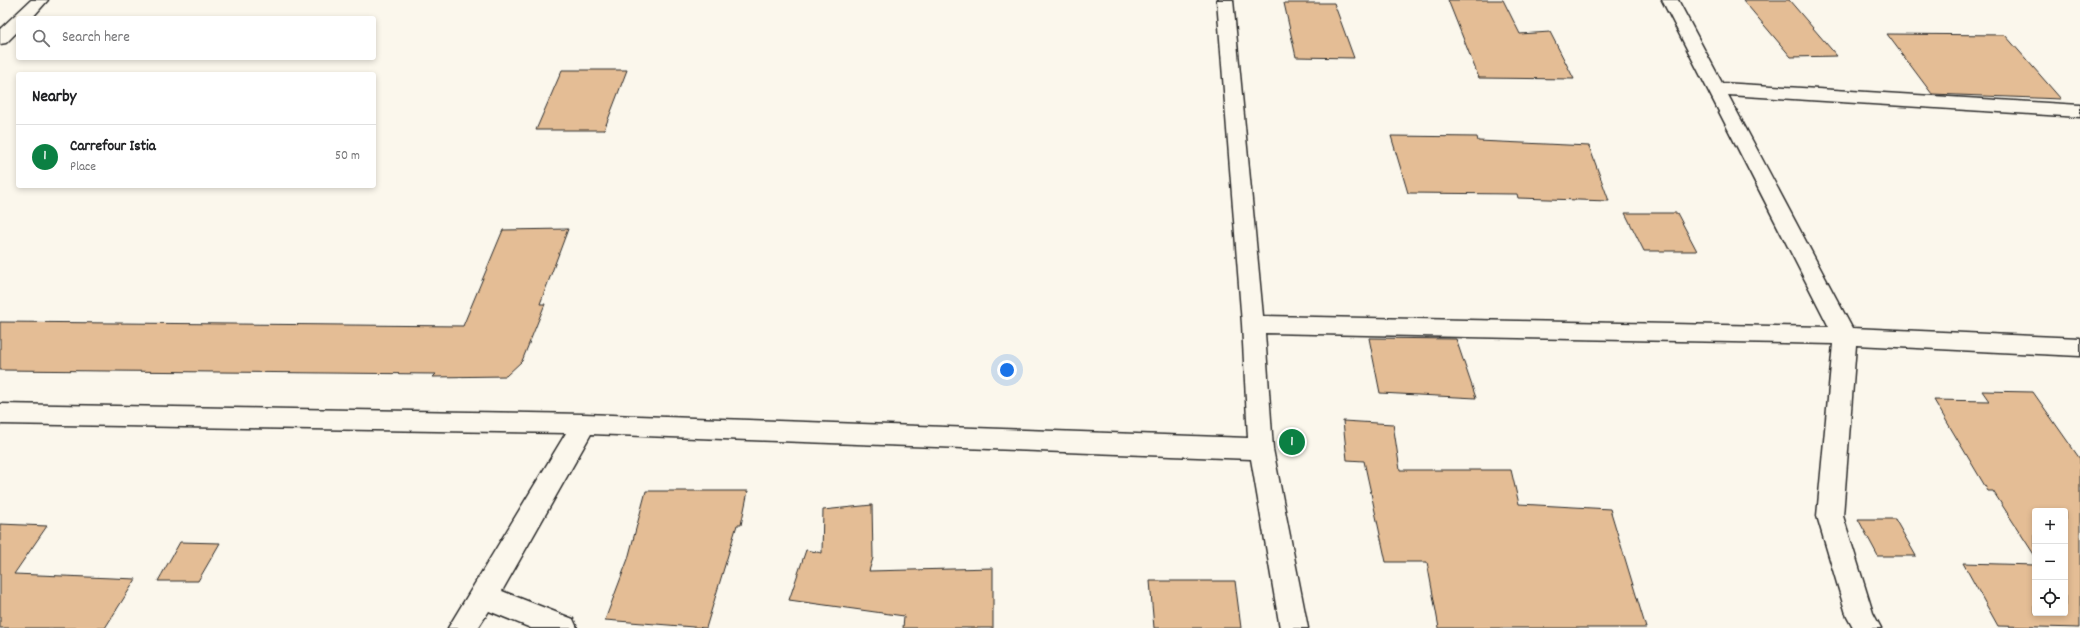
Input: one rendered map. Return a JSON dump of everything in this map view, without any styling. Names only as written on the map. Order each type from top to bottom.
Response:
[{"type":"street","points":[[24,16],[40,0]]},
{"type":"street","points":[[1225,0],[1253,324],[1261,449],[1294,628]]},
{"type":"street","points":[[1670,0],[1845,336],[1830,516],[1862,618],[1867,628]]},
{"type":"street","points":[[0,39],[16,23]]},
{"type":"street","points":[[1715,88],[2080,110]]},
{"type":"street","points":[[1253,324],[1845,336],[2080,347]]},
{"type":"street","points":[[0,414],[584,424],[1261,449]]},
{"type":"street","points":[[462,628],[484,596],[584,424]]},
{"type":"street","points":[[484,596],[563,628]]},
{"type":"building","points":[[1448,0],[1503,0],[1520,34],[1550,32],[1574,79],[1479,78]]},
{"type":"building","points":[[1743,0],[1789,0],[1837,56],[1791,57]]},
{"type":"building","points":[[1284,3],[1334,3],[1354,58],[1296,57]]},
{"type":"building","points":[[1887,34],[2005,35],[2061,99],[1932,94]]},
{"type":"building","points":[[562,70],[627,70],[604,130],[536,130]]},
{"type":"building","points":[[1391,136],[1477,137],[1478,141],[1589,146],[1609,201],[1518,198],[1517,194],[1408,193]]},
{"type":"building","points":[[1625,213],[1677,213],[1697,251],[1644,251]]},
{"type":"building","points":[[568,229],[540,304],[545,304],[522,361],[506,376],[433,377],[436,374],[0,370],[0,322],[463,326],[503,230]]},
{"type":"building","points":[[1369,338],[1456,339],[1476,398],[1380,393]]},
{"type":"building","points":[[1982,391],[2033,392],[2080,459],[2080,628],[1998,626],[1963,563],[2032,565],[2032,616],[2068,616],[2068,508],[2032,508],[2032,551],[1993,491],[1988,491],[1934,400],[1989,401]]},
{"type":"building","points":[[1343,421],[1393,424],[1400,470],[1511,470],[1519,504],[1610,509],[1646,628],[1439,628],[1427,562],[1386,562],[1364,461],[1347,460]]},
{"type":"building","points":[[646,491],[748,491],[741,525],[737,525],[706,628],[605,620],[628,559]]},
{"type":"building","points":[[872,505],[873,558],[869,571],[993,568],[993,628],[903,628],[904,616],[789,600],[806,550],[822,553],[823,510]]},
{"type":"building","points":[[1858,519],[1895,519],[1916,556],[1878,556]]},
{"type":"building","points":[[0,524],[47,526],[14,574],[136,579],[105,628],[0,628]]},
{"type":"building","points":[[180,542],[220,543],[198,581],[158,581]]},
{"type":"building","points":[[1150,581],[1235,581],[1241,628],[1154,628]]},
{"type":"place","name":"Carrefour Istia","points":[[1292,442]]}]
